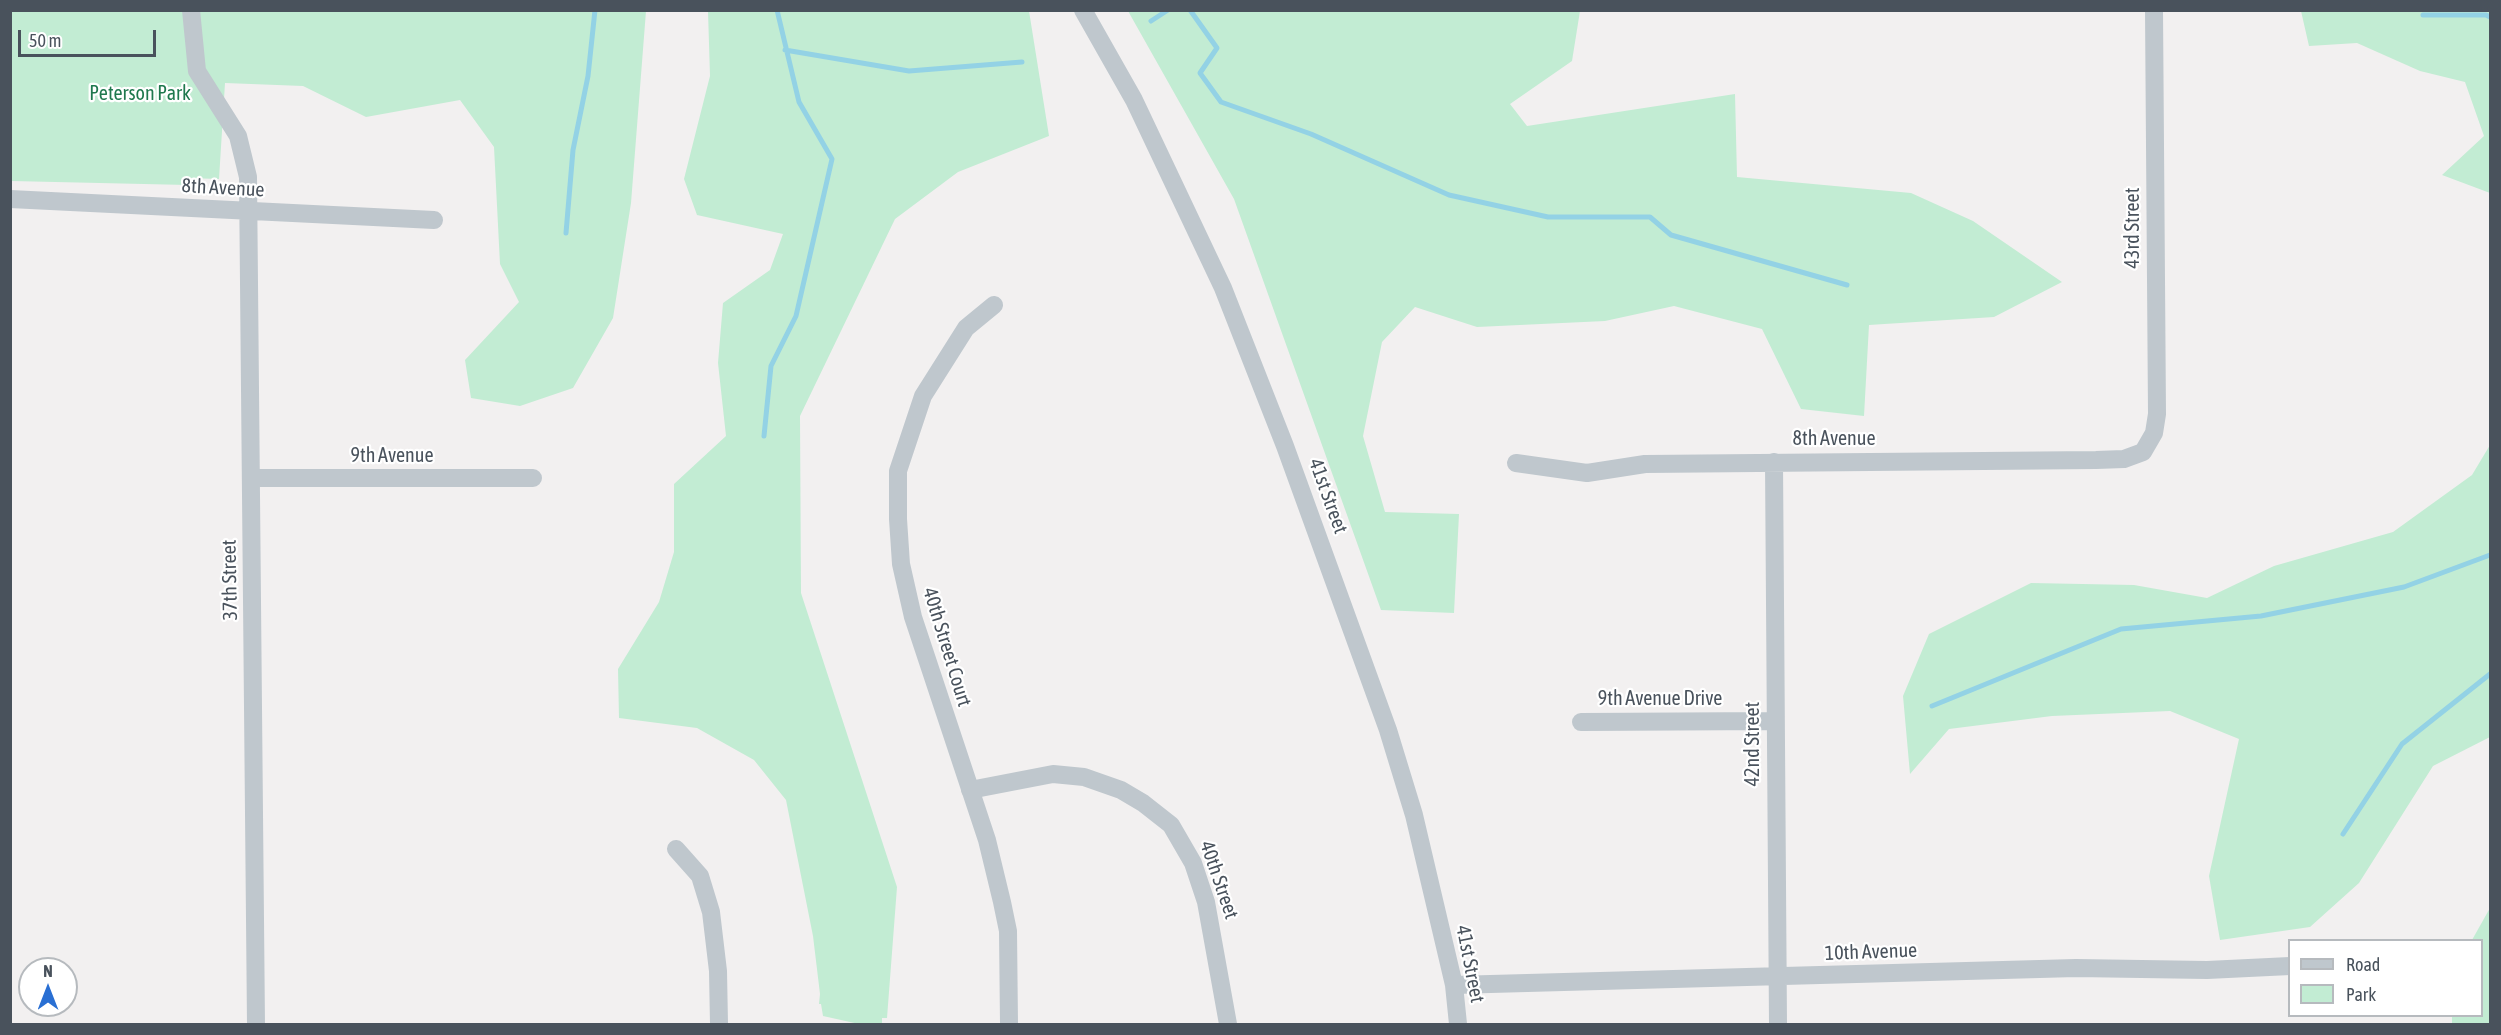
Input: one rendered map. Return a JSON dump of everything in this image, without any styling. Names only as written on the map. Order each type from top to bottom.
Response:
[{"type":"street","name":"37th Street","points":[[190,10],[198,71],[238,136],[248,177],[256,1024]]},
{"type":"street","name":"41st Street","points":[[1083,10],[1134,100],[1163,159],[1251,354],[1388,730],[1419,837],[1454,985],[1458,1024]]},
{"type":"street","name":"43rd Street","points":[[2150,444],[2157,414],[2154,10]]},
{"type":"street","name":"8th Avenue","points":[[10,199],[434,220]]},
{"type":"street","name":"40th Street Court","points":[[994,305],[966,328],[923,396],[898,471],[901,564],[905,588],[927,663],[987,840],[1008,931],[1009,1024]]},
{"type":"street","name":"8th Avenue","points":[[1516,463],[1587,473],[1645,464],[2096,460],[2124,459],[2143,452],[2150,444]]},
{"type":"street","name":"42nd Street","points":[[1774,462],[1778,1024]]},
{"type":"street","name":"9th Avenue","points":[[251,478],[533,478]]},
{"type":"street","name":"9th Avenue Drive","points":[[1581,722],[1775,720]]},
{"type":"street","name":"40th Street","points":[[970,790],[1053,774],[1084,777],[1120,790],[1143,803],[1171,825],[1193,862],[1206,902],[1228,1024]]},
{"type":"street","points":[[675,849],[700,876],[711,912],[718,970],[719,1024]]},
{"type":"street","name":"10th Avenue","points":[[1454,985],[2076,968],[2207,970],[2288,966]]},
{"type":"green space","name":"Peterson Park","points":[[11,11],[646,11],[631,203],[613,318],[573,388],[520,406],[471,398],[465,360],[519,302],[500,264],[494,147],[460,100],[366,117],[303,86],[225,83],[219,179],[187,178],[188,185],[11,181]]},
{"type":"green space","points":[[708,11],[1029,11],[1049,136],[958,172],[895,219],[800,416],[801,593],[897,887],[887,1018],[882,1018],[882,1024],[859,1024],[823,1016],[821,1004],[819,1004],[820,994],[813,936],[786,800],[754,760],[697,728],[619,718],[618,669],[659,602],[674,552],[674,484],[726,436],[718,363],[723,303],[770,270],[783,234],[697,215],[684,179],[710,76]]},
{"type":"green space","points":[[1128,11],[1580,11],[1572,61],[1510,104],[1527,126],[1735,94],[1737,177],[1911,193],[1973,221],[2062,282],[1994,317],[1869,325],[1864,416],[1801,409],[1762,329],[1674,306],[1605,321],[1477,327],[1415,307],[1382,342],[1363,436],[1385,512],[1459,514],[1454,613],[1381,610],[1234,199]]},
{"type":"green space","points":[[2301,11],[2490,11],[2490,193],[2442,175],[2484,136],[2465,82],[2420,71],[2357,43],[2309,46]]},
{"type":"green space","points":[[2490,445],[2490,737],[2433,766],[2359,883],[2310,927],[2220,940],[2209,876],[2239,739],[2170,711],[2052,716],[1949,729],[1910,774],[1903,696],[1929,634],[2031,583],[2134,585],[2207,598],[2274,566],[2393,532],[2472,475]]},
{"type":"green space","points":[[2490,908],[2490,1024],[2452,1024],[2452,1017],[2483,1017],[2483,939],[2473,939]]},
{"type":"waterway","points":[[566,233],[573,150],[588,76],[595,10]]},
{"type":"waterway","points":[[764,436],[771,366],[796,316],[832,159],[799,102],[777,10]]},
{"type":"waterway","points":[[1151,21],[1168,10]]},
{"type":"waterway","points":[[1190,10],[1217,48],[1200,73],[1221,102],[1311,134],[1449,195],[1548,217],[1650,217],[1671,235],[1847,285]]},
{"type":"waterway","points":[[2423,15],[2486,15],[2490,17]]},
{"type":"waterway","points":[[785,50],[909,71],[1022,62]]},
{"type":"waterway","points":[[1932,706],[2121,629],[2261,616],[2404,587],[2490,555]]},
{"type":"waterway","points":[[2343,834],[2402,744],[2490,674]]}]
